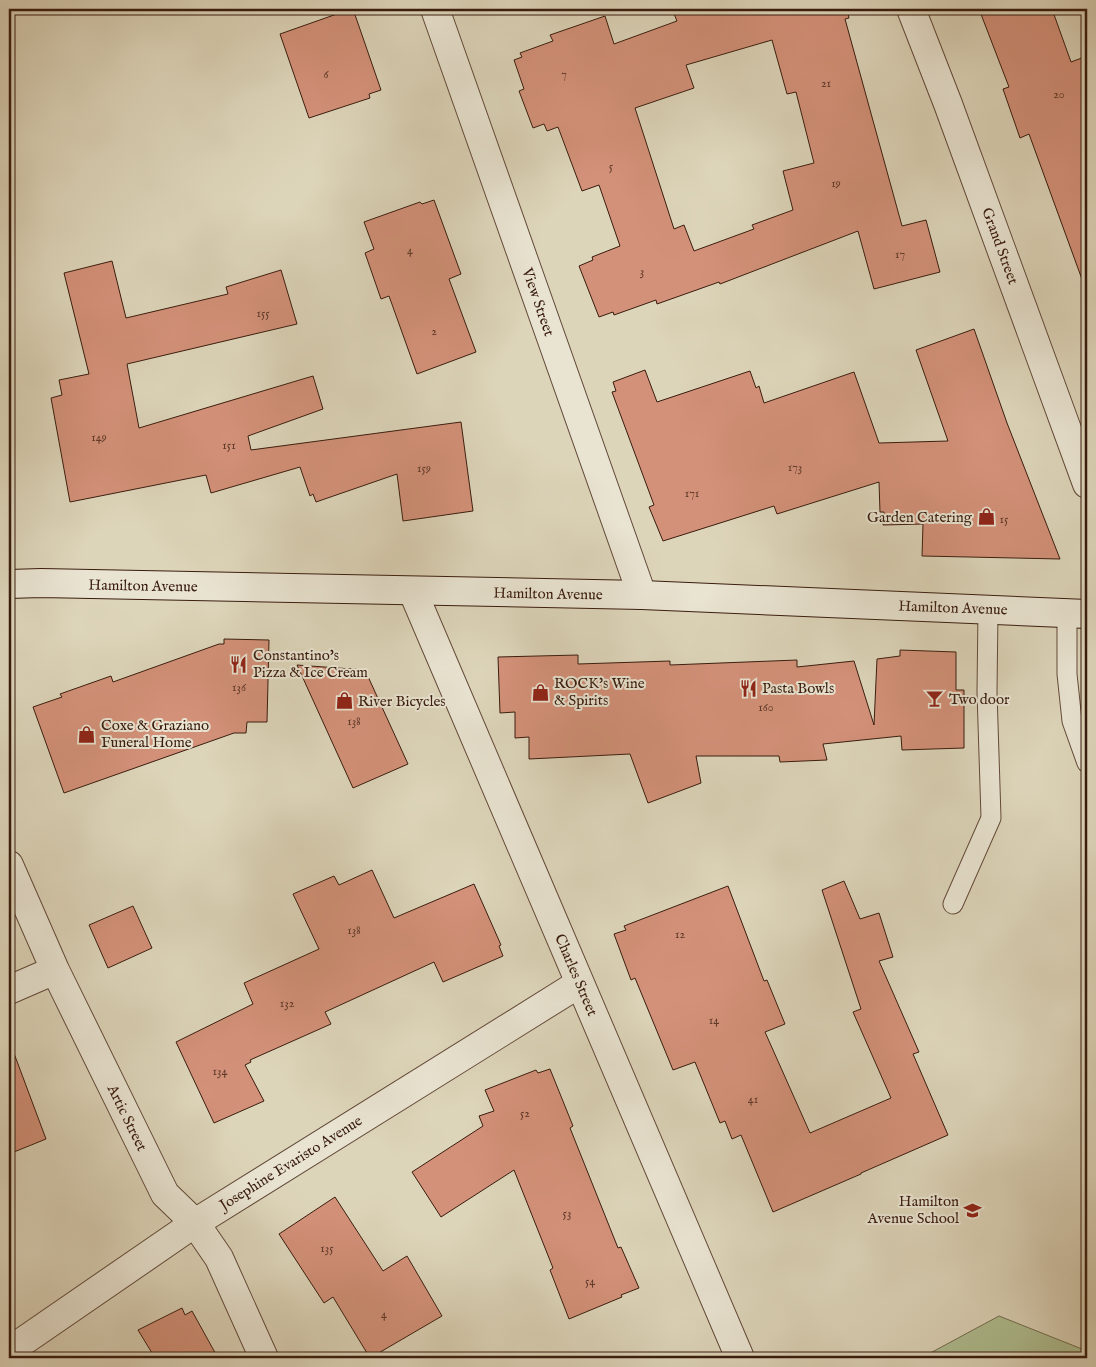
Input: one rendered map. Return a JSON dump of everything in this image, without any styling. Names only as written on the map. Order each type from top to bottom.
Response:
[{"type":"street","name":"View Street","points":[[435,9],[642,595]]},
{"type":"street","name":"Grand Street","points":[[911,9],[1087,484]]},
{"type":"street","name":"Hamilton Avenue","points":[[9,584],[41,583],[412,592],[642,595],[1077,614]]},
{"type":"street","name":"Charles Street","points":[[412,592],[740,1358]]},
{"type":"street","name":"Artic Street","points":[[9,865],[55,970],[165,1194],[195,1223],[219,1258],[264,1358]]},
{"type":"street","points":[[9,990],[55,970]]},
{"type":"street","name":"Josephine Evaristo Avenue","points":[[9,1351],[195,1223],[580,984]]},
{"type":"lane","points":[[953,904],[991,818],[987,692],[988,610]]},
{"type":"lane","points":[[1077,614],[1067,674],[1072,722],[1087,763]]},
{"type":"green space","points":[[999,1316],[1087,1351],[1087,1358],[921,1358]]},
{"type":"building","points":[[353,9],[381,90],[369,94],[370,98],[309,118],[280,34]]},
{"type":"building","points":[[672,9],[847,9],[849,18],[845,19],[902,226],[926,220],[940,272],[874,289],[858,231],[720,284],[719,282],[657,304],[656,300],[614,315],[613,312],[599,317],[579,266],[593,260],[592,257],[620,246],[599,185],[582,191],[558,127],[547,131],[544,124],[533,128],[519,91],[524,89],[514,60],[522,57],[520,53],[553,41],[550,35],[605,16],[614,44],[677,21]],"holes":[[[772,40],[787,94],[796,92],[814,163],[783,171],[793,210],[752,225],[754,229],[694,251],[684,225],[674,229],[635,108],[694,88],[686,65]]]},
{"type":"building","points":[[979,9],[1052,9],[1071,62],[1087,56],[1087,281],[1083,282],[1029,134],[1020,138],[1003,89],[1009,87]]},
{"type":"building","points":[[434,200],[461,274],[449,279],[476,352],[417,374],[389,296],[381,299],[365,253],[374,249],[364,222],[420,202],[422,204]]},
{"type":"building","points":[[112,261],[126,318],[228,294],[226,287],[281,270],[297,324],[127,364],[139,428],[313,376],[323,409],[248,436],[251,450],[461,422],[473,511],[403,521],[397,474],[316,502],[313,494],[310,496],[300,467],[211,493],[206,475],[70,502],[51,398],[62,395],[59,380],[89,374],[64,273]]},
{"type":"building","points":[[974,329],[1007,423],[1060,559],[922,556],[923,524],[883,525],[884,512],[880,512],[879,482],[777,514],[774,506],[663,541],[649,507],[654,505],[612,392],[616,391],[613,382],[645,370],[657,402],[750,371],[756,388],[759,386],[764,403],[854,372],[879,443],[948,441],[916,350]]},
{"type":"building","points":[[224,639],[269,640],[267,722],[247,722],[246,733],[234,733],[64,793],[33,707],[62,697],[60,694],[111,676],[113,682],[219,644],[224,644]]},
{"type":"building","points":[[900,650],[956,652],[956,690],[964,690],[964,748],[902,750],[901,736],[823,744],[827,760],[780,762],[779,756],[696,756],[701,783],[648,803],[630,754],[529,759],[529,737],[515,738],[515,712],[500,713],[498,657],[578,655],[578,664],[670,661],[670,665],[797,660],[797,667],[854,661],[874,725],[877,659],[900,656]]},
{"type":"building","points":[[297,665],[365,670],[408,764],[353,788]]},
{"type":"building","points":[[372,870],[394,918],[474,884],[501,945],[499,946],[503,956],[443,982],[434,962],[325,1012],[331,1024],[250,1060],[251,1062],[245,1065],[264,1101],[214,1123],[176,1042],[253,1004],[244,983],[319,949],[293,894],[334,876],[339,885]]},
{"type":"building","points":[[844,881],[860,919],[879,913],[893,957],[879,961],[919,1052],[913,1054],[948,1135],[773,1212],[741,1135],[732,1139],[725,1121],[720,1123],[695,1062],[673,1070],[635,978],[631,980],[614,934],[626,930],[624,926],[728,886],[764,981],[767,980],[785,1024],[765,1032],[810,1133],[891,1098],[853,1012],[861,1009],[822,890]]},
{"type":"building","points":[[133,906],[152,948],[108,968],[89,925]]},
{"type":"building","points":[[12,1048],[46,1139],[9,1154],[9,1049]]},
{"type":"building","points":[[550,1069],[573,1126],[570,1128],[618,1248],[621,1247],[639,1288],[569,1319],[550,1270],[553,1268],[514,1170],[441,1217],[412,1172],[483,1126],[479,1116],[494,1111],[485,1090],[536,1070],[538,1073]]},
{"type":"building","points":[[335,1197],[383,1271],[407,1256],[442,1316],[370,1358],[333,1297],[324,1303],[279,1234]]},
{"type":"building","points":[[182,1308],[185,1315],[192,1311],[218,1358],[155,1358],[138,1330]]},
{"type":"place","name":"Garden Catering","points":[[986,517]]},
{"type":"place","name":"Constantino's Pizza & Ice Cream","points":[[239,664]]},
{"type":"place","name":"Pasta Bowls","points":[[748,688]]},
{"type":"place","name":"ROCK's Wine & Spirits","points":[[540,692]]},
{"type":"place","name":"Two door","points":[[935,699]]},
{"type":"place","name":"River Bicycles","points":[[344,701]]},
{"type":"place","name":"Coxe & Graziano Funeral Home","points":[[87,734]]},
{"type":"place","name":"Hamilton Avenue School","points":[[973,1210]]}]
